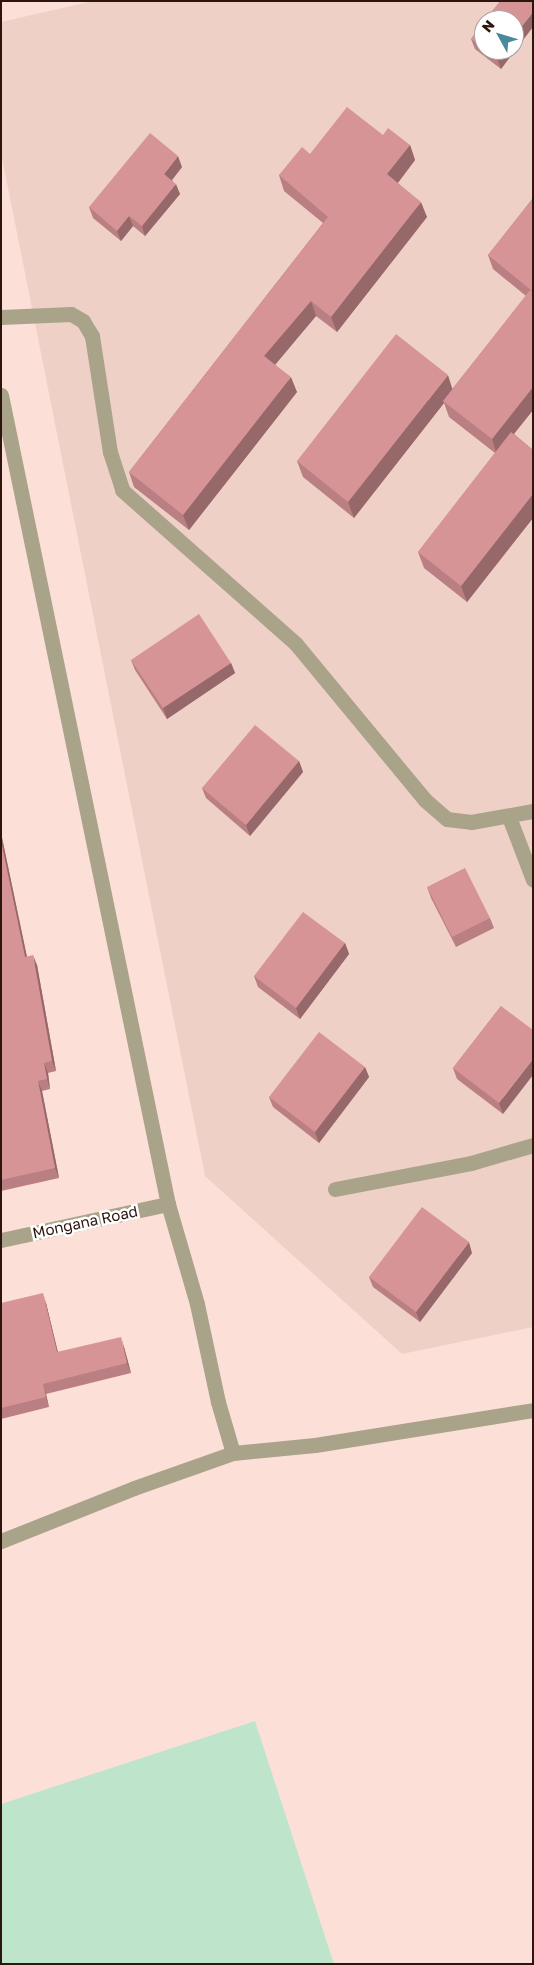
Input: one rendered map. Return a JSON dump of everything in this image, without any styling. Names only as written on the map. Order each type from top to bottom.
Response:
[{"type":"street","points":[[1,317],[71,314],[83,321],[92,336],[110,452],[122,490],[296,644],[418,793],[446,819],[471,822],[509,817],[533,811]]},
{"type":"street","points":[[1,394],[168,1204],[197,1304],[218,1402],[232,1453]]},
{"type":"street","points":[[509,817],[533,880]]},
{"type":"street","points":[[335,1189],[472,1163],[533,1145]]},
{"type":"street","name":"Mongana Road","points":[[1,1240],[168,1204]]},
{"type":"street","points":[[1,1541],[134,1488],[232,1453],[315,1445],[533,1410]]},
{"type":"shaded area","points":[[93,1],[533,1],[533,1327],[402,1354],[205,1176],[1,153],[1,22]]},
{"type":"green space","points":[[255,1721],[334,1964],[1,1964],[1,1804]]},
{"type":"building","points":[[500,1],[533,1],[533,12],[524,23],[524,10],[493,10]]},
{"type":"building","points":[[347,107],[383,135],[388,128],[410,145],[387,174],[421,202],[331,317],[311,301],[264,356],[291,377],[183,515],[129,472],[328,217],[279,175],[302,147],[310,154]]},
{"type":"building","points":[[150,133],[178,156],[164,174],[176,184],[142,226],[129,216],[117,231],[89,207]]},
{"type":"building","points":[[533,198],[533,291],[532,291],[488,255]]},
{"type":"building","points":[[530,290],[533,293],[533,387],[492,439],[443,401]]},
{"type":"building","points":[[396,334],[448,375],[348,502],[297,461]]},
{"type":"building","points":[[511,432],[533,450],[533,494],[461,586],[418,552]]},
{"type":"building","points":[[199,614],[231,663],[163,708],[131,660]]},
{"type":"building","points":[[255,725],[299,761],[246,825],[202,788]]},
{"type":"building","points":[[1,841],[25,957],[33,955],[52,1061],[44,1063],[47,1079],[38,1081],[55,1168],[1,1180]]},
{"type":"building","points":[[465,868],[490,918],[452,937],[427,887]]},
{"type":"building","points":[[303,912],[345,943],[296,1008],[254,976]]},
{"type":"building","points":[[501,1006],[533,1030],[533,1059],[499,1103],[453,1068]]},
{"type":"building","points":[[319,1032],[365,1067],[315,1132],[269,1097]]},
{"type":"building","points":[[422,1207],[469,1242],[416,1312],[369,1277]]},
{"type":"building","points":[[43,1293],[57,1352],[121,1337],[127,1363],[43,1384],[46,1397],[1,1408],[1,1303]]}]
